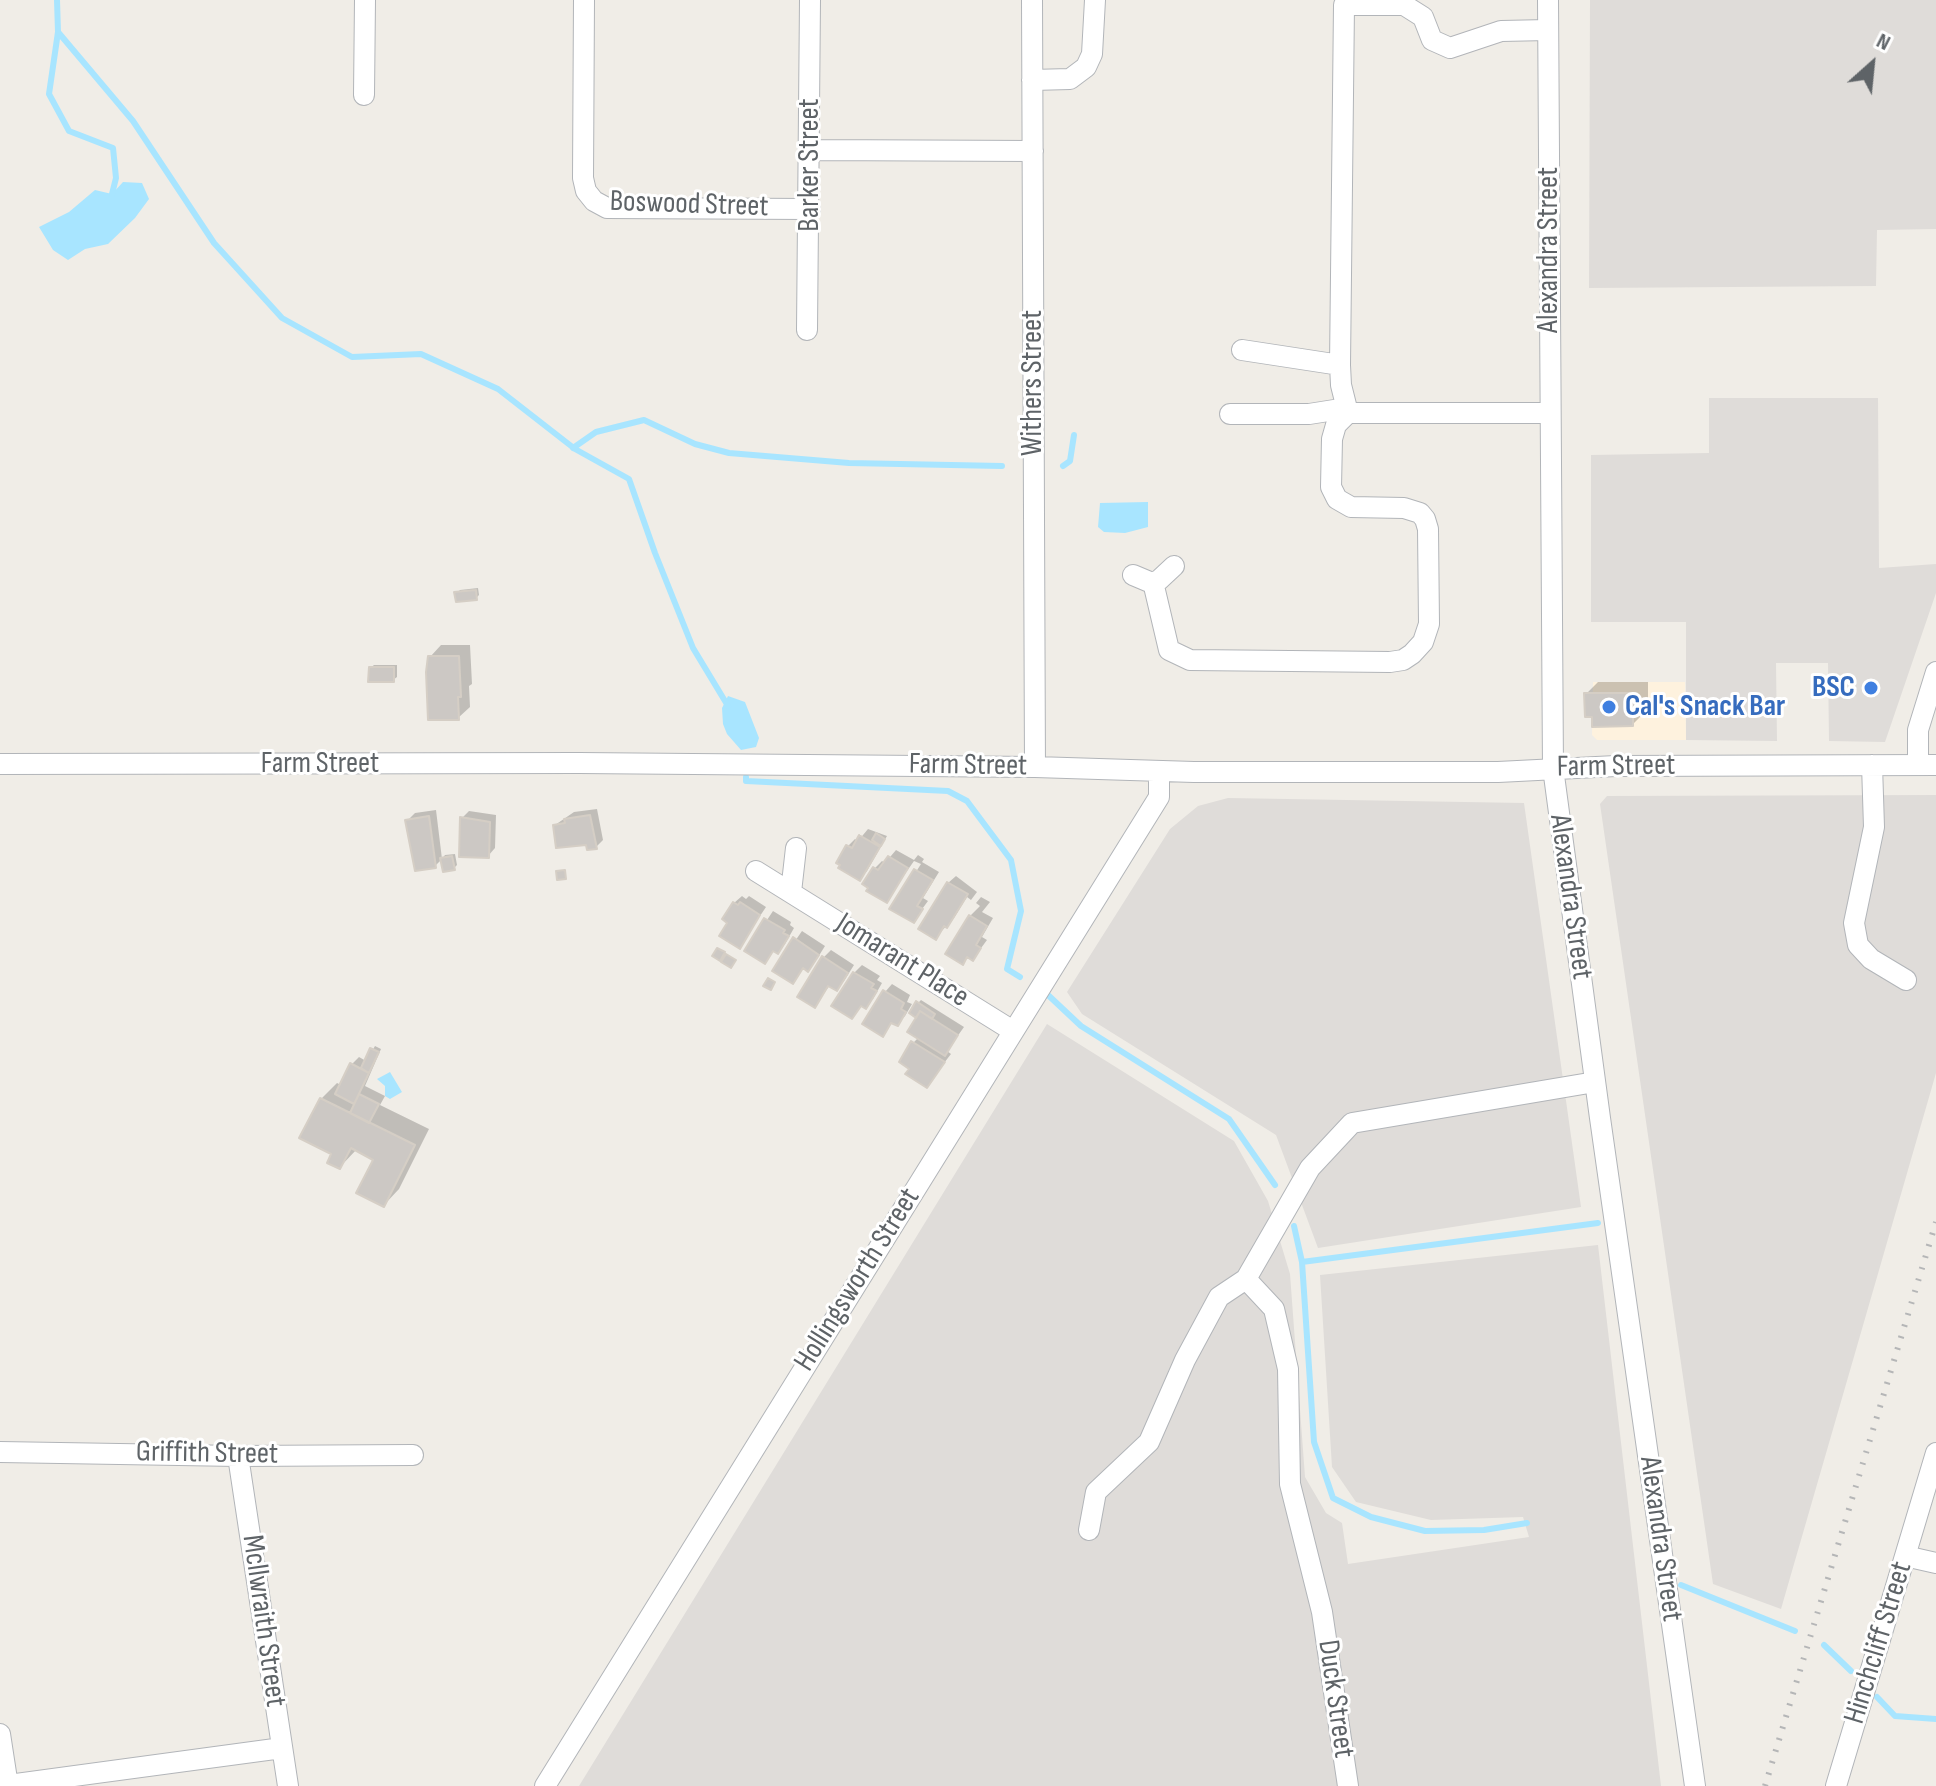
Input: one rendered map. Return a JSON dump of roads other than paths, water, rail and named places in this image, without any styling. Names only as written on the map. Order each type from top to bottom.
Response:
[{"type":"street","points":[[364,95],[365,0]]},
{"type":"street","name":"Boswood Street","points":[[584,0],[583,178],[586,191],[594,201],[607,208],[810,209]]},
{"type":"street","name":"Barker Street","points":[[807,330],[810,0]]},
{"type":"street","name":"Withers Street","points":[[1032,0],[1035,767]]},
{"type":"street","name":"Alexandra Street","points":[[1548,0],[1553,768],[1695,1786]]},
{"type":"street","points":[[1032,80],[1070,79],[1086,67],[1092,54],[1095,4]]},
{"type":"street","points":[[1348,411],[1341,385],[1340,365],[1344,5],[1404,5],[1415,10],[1427,22],[1432,40],[1450,48],[1501,31],[1548,30]]},
{"type":"street","points":[[811,150],[1033,151]]},
{"type":"street","points":[[1242,350],[1340,365]]},
{"type":"street","points":[[1153,582],[1169,650],[1190,660],[1390,662],[1403,660],[1412,654],[1423,642],[1429,624],[1428,529],[1425,519],[1413,509],[1351,507],[1337,499],[1331,487],[1332,439],[1336,425],[1348,411]]},
{"type":"street","points":[[1230,414],[1348,411],[1550,413]]},
{"type":"street","points":[[1133,575],[1153,582],[1174,566]]},
{"type":"street","points":[[1927,765],[1918,730],[1936,672]]},
{"type":"street","name":"Farm Street","points":[[0,764],[594,763],[1498,772],[1553,768],[1927,765]]},
{"type":"street","points":[[1872,765],[1874,827],[1854,923],[1858,945],[1871,959],[1906,980]]},
{"type":"street","name":"Hollingsworth Street","points":[[545,1786],[1159,797],[1159,771]]},
{"type":"street","points":[[791,892],[796,848]]},
{"type":"street","name":"Jomarant Place","points":[[756,871],[1013,1031]]},
{"type":"street","points":[[1089,1530],[1096,1492],[1149,1442],[1185,1360],[1219,1297],[1246,1279],[1310,1168],[1352,1123],[1595,1082]]},
{"type":"street","name":"Duck Street","points":[[1246,1279],[1274,1309],[1288,1369],[1290,1484],[1322,1612],[1348,1786]]},
{"type":"street","name":"Griffith Street","points":[[0,1452],[413,1455]]},
{"type":"street","name":"Hinchcliff Street","points":[[1836,1786],[1936,1453]]},
{"type":"street","name":"Mcllwraith Street","points":[[238,1456],[288,1786]]},
{"type":"street","points":[[1905,1556],[1936,1563]]},
{"type":"street","points":[[0,1734],[5,1786],[282,1748]]},
{"type":"water","points":[[123,182],[142,183],[149,199],[135,218],[108,244],[85,249],[68,260],[53,250],[39,227],[69,212],[95,190],[112,194]]},
{"type":"water","points":[[1148,502],[1148,527],[1125,533],[1104,532],[1098,527],[1100,503]]},
{"type":"water","points":[[728,696],[745,702],[759,738],[756,747],[741,750],[727,734],[722,708]]},
{"type":"water","points":[[390,1072],[402,1092],[390,1099],[385,1096],[385,1086],[377,1079]]},
{"type":"waterway","points":[[57,0],[58,32],[133,121],[214,243],[282,318],[352,357],[421,354],[498,389],[575,449],[629,479],[693,648],[728,706]]},
{"type":"waterway","points":[[58,32],[49,94],[69,131],[113,148],[116,178],[112,194]]},
{"type":"waterway","points":[[573,448],[596,432],[644,420],[695,444],[729,453],[849,463],[1002,466]]},
{"type":"waterway","points":[[1063,466],[1070,461],[1074,435]]},
{"type":"waterway","points":[[746,777],[746,781],[948,791],[967,801],[1011,860],[1021,911],[1007,969],[1020,977]]},
{"type":"waterway","points":[[1048,995],[1081,1026],[1229,1119],[1275,1185]]},
{"type":"waterway","points":[[1302,1262],[1598,1223]]},
{"type":"waterway","points":[[1294,1226],[1302,1262],[1314,1442],[1333,1498],[1371,1517],[1425,1531],[1484,1530],[1527,1523]]},
{"type":"waterway","points":[[1681,1585],[1795,1631]]},
{"type":"waterway","points":[[1824,1645],[1851,1671]]},
{"type":"waterway","points":[[1877,1697],[1895,1716],[1936,1719]]},
{"type":"railway","points":[[1765,1786],[1936,1222]]},
{"type":"place","name":"BSC","points":[[1871,688]]},
{"type":"place","name":"Cal's Snack Bar","points":[[1609,707]]}]
